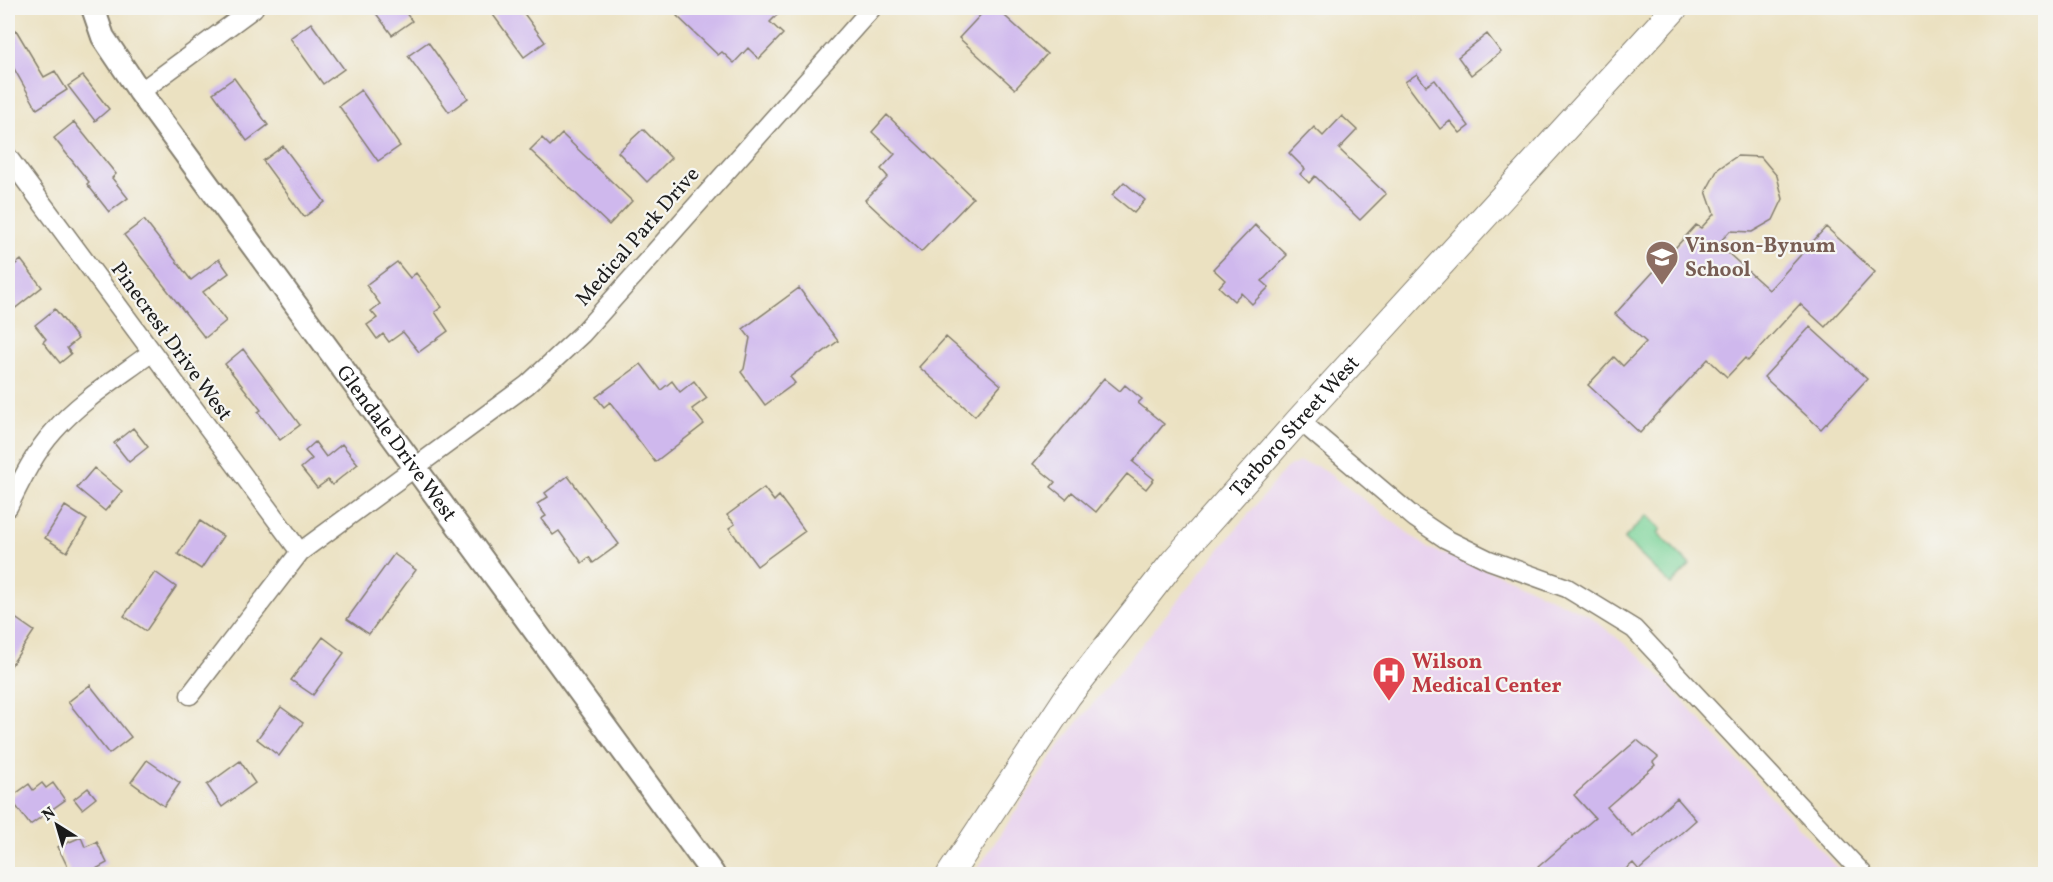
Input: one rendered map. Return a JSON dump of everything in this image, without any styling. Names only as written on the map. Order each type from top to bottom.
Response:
[{"type":"main road","name":"Tarboro Street West","points":[[950,874],[1068,696],[1123,625],[1211,519],[1675,8]]},
{"type":"street","name":"Glendale Drive West","points":[[93,8],[103,37],[140,92],[414,470],[712,874]]},
{"type":"street","points":[[140,92],[254,8]]},
{"type":"street","name":"Medical Park Drive","points":[[190,695],[300,552],[527,385],[582,334],[872,8]]},
{"type":"street","name":"Pinecrest Drive West","points":[[8,157],[300,552]]},
{"type":"street","points":[[8,507],[22,478],[53,432],[78,408],[152,352]]},
{"type":"street","points":[[1299,420],[1388,496],[1446,539],[1489,560],[1567,588],[1634,629],[1863,874]]},
{"type":"shaded area","name":"Wilson Medical Center","points":[[1300,462],[1320,467],[1428,548],[1506,577],[1588,615],[1645,660],[1843,874],[974,874],[1061,743],[1286,468]]},
{"type":"green space","points":[[1647,515],[1661,529],[1658,533],[1690,565],[1671,585],[1624,539]]},
{"type":"building","points":[[372,8],[402,8],[412,21],[392,35]]},
{"type":"building","points":[[488,8],[520,8],[545,42],[524,57]]},
{"type":"building","points":[[685,8],[784,8],[770,22],[783,34],[759,59],[748,48],[734,63],[722,52],[718,55],[677,16]]},
{"type":"building","points":[[987,8],[996,8],[1047,54],[1015,89],[959,38]]},
{"type":"building","points":[[311,23],[344,69],[323,84],[290,38]]},
{"type":"building","points":[[16,30],[44,77],[55,71],[67,90],[37,109],[8,58],[8,35]]},
{"type":"building","points":[[1487,34],[1501,52],[1471,75],[1458,57]]},
{"type":"building","points":[[428,42],[468,98],[449,112],[408,56]]},
{"type":"building","points":[[1417,74],[1426,86],[1435,80],[1469,126],[1460,133],[1450,121],[1440,129],[1405,82]]},
{"type":"building","points":[[83,76],[109,109],[95,121],[68,86]]},
{"type":"building","points":[[234,78],[268,125],[247,141],[213,93]]},
{"type":"building","points":[[361,90],[400,146],[378,161],[339,106]]},
{"type":"building","points":[[887,115],[973,198],[921,252],[865,200],[888,177],[881,169],[895,154],[872,132]]},
{"type":"building","points":[[1342,116],[1357,130],[1339,149],[1386,194],[1360,220],[1315,176],[1309,183],[1300,174],[1305,169],[1289,153],[1314,127],[1323,136]]},
{"type":"building","points":[[74,122],[116,174],[112,178],[128,198],[109,212],[87,184],[89,182],[54,138]]},
{"type":"building","points":[[643,129],[671,158],[647,182],[618,152]]},
{"type":"building","points":[[562,134],[632,201],[609,225],[530,150],[542,138],[550,146]]},
{"type":"building","points":[[283,146],[325,202],[304,217],[263,161]]},
{"type":"building","points":[[1737,156],[1761,157],[1777,176],[1783,199],[1773,220],[1752,232],[1730,231],[1718,244],[1769,290],[1826,227],[1875,272],[1825,327],[1800,304],[1748,361],[1745,358],[1727,377],[1708,359],[1640,433],[1588,385],[1614,357],[1623,366],[1646,342],[1615,314],[1696,225],[1701,228],[1714,214],[1706,191],[1718,169]]},
{"type":"building","points":[[1124,182],[1145,200],[1134,213],[1112,195]]},
{"type":"building","points":[[144,220],[191,280],[219,259],[229,273],[203,292],[226,321],[205,338],[124,235]]},
{"type":"building","points":[[1255,225],[1287,255],[1262,281],[1269,287],[1252,304],[1241,293],[1234,301],[1219,287],[1225,280],[1213,269]]},
{"type":"building","points":[[21,260],[42,287],[8,314],[8,298],[14,293],[8,285],[8,270]]},
{"type":"building","points":[[397,262],[410,278],[416,273],[442,307],[435,312],[448,331],[419,352],[403,332],[389,342],[383,334],[377,339],[367,325],[377,318],[371,311],[380,304],[366,285]]},
{"type":"building","points":[[799,288],[838,341],[790,377],[795,383],[765,405],[741,372],[744,369],[750,338],[743,329]]},
{"type":"building","points":[[55,309],[78,339],[67,348],[71,354],[60,363],[43,342],[46,339],[35,325]]},
{"type":"building","points":[[1810,327],[1867,379],[1821,429],[1764,377]]},
{"type":"building","points":[[946,337],[1001,385],[975,416],[919,367]]},
{"type":"building","points":[[243,349],[300,425],[280,440],[258,412],[261,410],[225,364]]},
{"type":"building","points":[[641,364],[661,390],[672,381],[680,392],[694,381],[707,398],[692,409],[704,424],[655,462],[610,402],[604,407],[596,397]]},
{"type":"building","points":[[1104,378],[1120,391],[1125,385],[1142,399],[1138,403],[1164,424],[1133,462],[1154,479],[1146,489],[1127,474],[1096,512],[1072,492],[1066,499],[1051,487],[1055,482],[1033,464]]},
{"type":"building","points":[[133,428],[148,447],[129,462],[114,443]]},
{"type":"building","points":[[315,442],[326,457],[342,444],[358,464],[332,485],[328,480],[317,488],[301,468],[312,459],[305,451]]},
{"type":"building","points":[[94,468],[122,491],[105,511],[77,488]]},
{"type":"building","points":[[568,476],[619,544],[593,563],[589,557],[582,563],[559,531],[553,535],[541,519],[546,516],[537,504],[548,497],[545,493]]},
{"type":"building","points":[[764,488],[774,501],[779,496],[805,531],[757,566],[729,528],[735,524],[727,515]]},
{"type":"building","points":[[65,506],[87,520],[67,552],[45,538]]},
{"type":"building","points":[[200,521],[223,536],[201,569],[178,554]]},
{"type":"building","points":[[394,554],[416,570],[369,634],[347,619]]},
{"type":"building","points":[[155,572],[176,587],[146,631],[124,616]]},
{"type":"building","points":[[8,613],[34,631],[8,670]]},
{"type":"building","points":[[323,637],[344,653],[313,695],[291,680]]},
{"type":"building","points":[[90,685],[131,737],[109,754],[68,702]]},
{"type":"building","points":[[281,707],[303,723],[279,756],[257,739]]},
{"type":"building","points":[[1637,740],[1658,757],[1653,762],[1655,765],[1607,807],[1633,837],[1677,798],[1696,820],[1639,870],[1633,863],[1620,874],[1544,874],[1538,867],[1595,818],[1574,795]]},
{"type":"building","points":[[147,760],[180,783],[164,806],[131,782]]},
{"type":"building","points":[[240,761],[255,783],[222,807],[207,785]]},
{"type":"building","points":[[42,783],[46,788],[53,783],[65,800],[30,825],[10,798],[29,784],[33,790]]},
{"type":"building","points":[[88,788],[96,798],[82,809],[74,799]]},
{"type":"building","points":[[81,837],[85,847],[97,842],[107,863],[94,870],[96,874],[71,874],[58,847]]},
{"type":"place","name":"Vinson-Bynum School","points":[[1662,286]]},
{"type":"place","name":"Wilson Medical Center","points":[[1389,702]]}]
